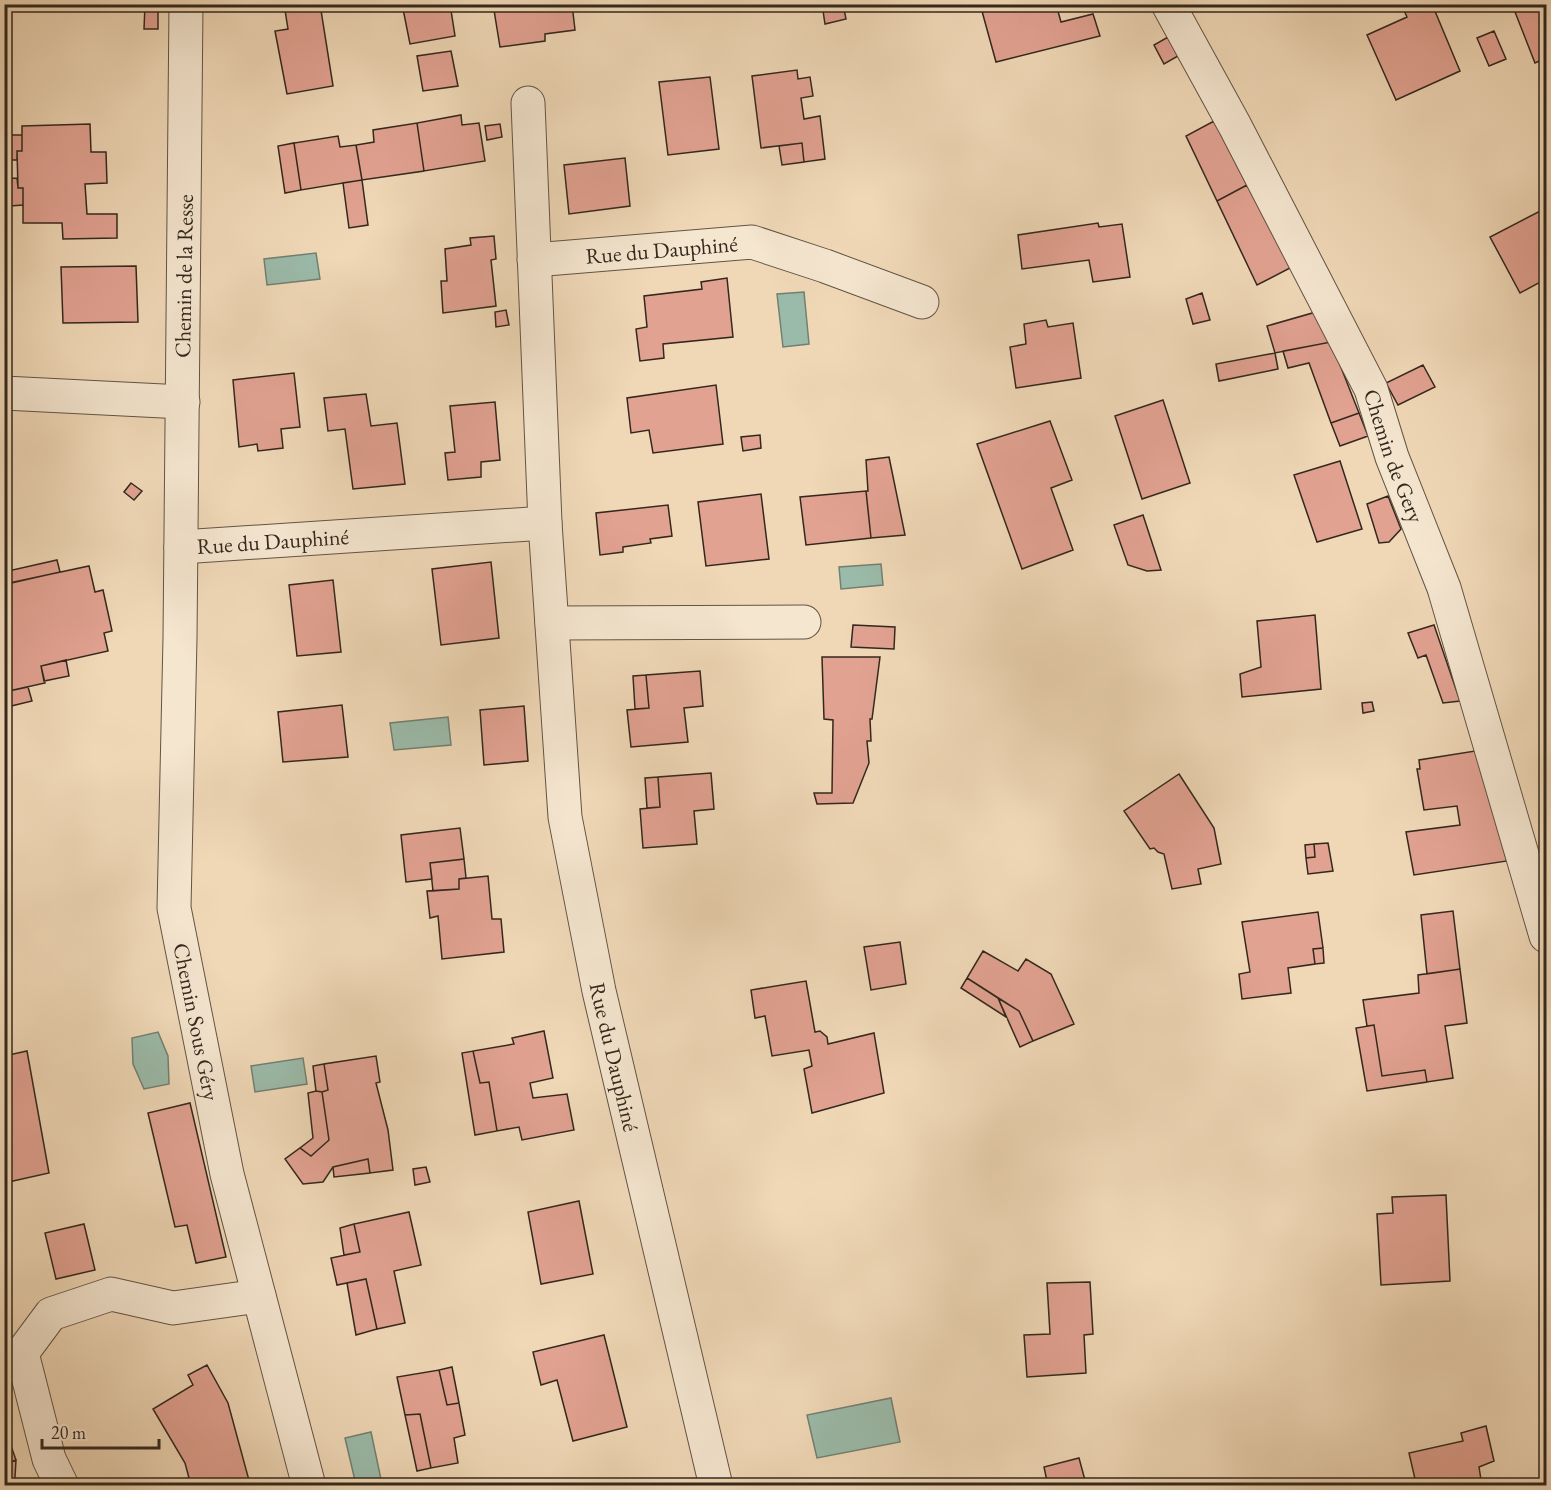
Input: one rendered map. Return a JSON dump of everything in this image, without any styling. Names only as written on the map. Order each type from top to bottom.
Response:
[{"type":"street","name":"Chemin de la Resse","points":[[181,547],[186,4]]},
{"type":"street","name":"Chemin de Gery","points":[[1168,4],[1235,126],[1371,389],[1392,457],[1444,588],[1546,936]]},
{"type":"street","name":"Rue du Dauphiné","points":[[528,103],[545,523],[565,817],[599,991],[716,1485]]},
{"type":"street","name":"Rue du Dauphiné","points":[[534,260],[752,242],[922,302]]},
{"type":"street","points":[[4,393],[183,402]]},
{"type":"street","name":"Rue du Dauphiné","points":[[181,547],[545,523]]},
{"type":"street","name":"Chemin Sous Géry","points":[[181,547],[174,908],[227,1174],[309,1485]]},
{"type":"street","points":[[552,623],[804,622]]},
{"type":"street","points":[[62,1485],[49,1460],[22,1353],[51,1314],[111,1294],[173,1308],[260,1296]]},
{"type":"shaded area","points":[[316,253],[320,279],[267,285],[264,259]]},
{"type":"shaded area","points":[[804,292],[809,344],[783,347],[777,294]]},
{"type":"shaded area","points":[[881,564],[883,585],[841,589],[839,567]]},
{"type":"shaded area","points":[[448,717],[451,745],[394,750],[390,723]]},
{"type":"shaded area","points":[[158,1032],[168,1056],[169,1084],[144,1089],[133,1064],[132,1038]]},
{"type":"shaded area","points":[[303,1058],[307,1084],[255,1092],[251,1066]]},
{"type":"shaded area","points":[[891,1398],[900,1442],[817,1458],[807,1415]]},
{"type":"shaded area","points":[[371,1432],[382,1484],[356,1485],[345,1438]]},
{"type":"building","points":[[158,4],[158,29],[144,29],[145,5]]},
{"type":"building","points":[[284,4],[320,4],[333,86],[287,94],[275,31],[288,29]]},
{"type":"building","points":[[402,4],[450,4],[455,36],[410,44]]},
{"type":"building","points":[[493,4],[572,4],[575,30],[545,34],[545,41],[500,47]]},
{"type":"building","points":[[822,4],[843,4],[846,19],[825,24]]},
{"type":"building","points":[[980,4],[1056,4],[1061,22],[1093,14],[1100,36],[996,62]]},
{"type":"building","points":[[1411,4],[1432,4],[1460,71],[1396,100],[1367,35],[1407,17],[1403,8]]},
{"type":"building","points":[[1534,4],[1546,4],[1546,58],[1535,63],[1515,12]]},
{"type":"building","points":[[1494,31],[1506,59],[1489,66],[1477,38]]},
{"type":"building","points":[[1168,37],[1178,56],[1164,64],[1154,45]]},
{"type":"building","points":[[451,51],[458,86],[423,91],[417,56]]},
{"type":"building","points":[[797,70],[798,79],[810,77],[813,96],[801,98],[804,119],[820,116],[825,159],[804,162],[802,143],[761,148],[752,76]]},
{"type":"building","points":[[710,77],[719,149],[668,155],[659,82]]},
{"type":"building","points":[[461,115],[462,125],[479,123],[485,161],[424,171],[417,123]]},
{"type":"building","points":[[1214,121],[1247,185],[1217,201],[1186,136]]},
{"type":"building","points":[[417,123],[424,171],[362,180],[356,145],[374,142],[373,130]]},
{"type":"building","points":[[90,124],[91,152],[106,152],[107,183],[85,184],[87,214],[117,214],[117,238],[63,239],[62,223],[23,223],[23,188],[18,188],[17,151],[22,151],[22,126]]},
{"type":"building","points":[[500,124],[502,137],[487,140],[485,126]]},
{"type":"building","points":[[7,135],[22,135],[22,151],[17,151],[17,160],[5,160]]},
{"type":"building","points":[[338,136],[340,147],[356,145],[362,180],[301,190],[294,143]]},
{"type":"building","points":[[294,143],[301,190],[285,193],[278,146]]},
{"type":"building","points":[[802,143],[804,162],[782,165],[779,146]]},
{"type":"building","points":[[625,158],[630,206],[569,214],[564,165]]},
{"type":"building","points":[[17,178],[18,188],[23,188],[23,205],[10,206],[4,179]]},
{"type":"building","points":[[362,180],[368,225],[349,228],[343,183]]},
{"type":"building","points":[[1247,185],[1292,267],[1257,285],[1217,201]]},
{"type":"building","points":[[1546,208],[1546,279],[1520,293],[1490,237]]},
{"type":"building","points":[[1098,223],[1099,227],[1122,224],[1130,277],[1093,282],[1089,260],[1022,269],[1018,235]]},
{"type":"building","points":[[494,236],[496,259],[491,260],[496,306],[443,313],[441,281],[447,281],[445,249],[471,245],[470,238]]},
{"type":"building","points":[[136,266],[138,322],[63,323],[61,267]]},
{"type":"building","points":[[727,278],[733,337],[663,344],[664,358],[640,361],[636,329],[647,327],[644,296],[702,289],[701,282]]},
{"type":"building","points":[[1202,293],[1210,320],[1193,324],[1186,299]]},
{"type":"building","points":[[506,310],[509,325],[496,327],[495,312]]},
{"type":"building","points":[[1316,312],[1331,342],[1275,353],[1267,326]]},
{"type":"building","points":[[1046,320],[1048,327],[1073,323],[1081,378],[1016,388],[1010,347],[1026,344],[1024,324]]},
{"type":"building","points":[[1331,342],[1359,413],[1331,423],[1309,363],[1288,368],[1283,351]]},
{"type":"building","points":[[1275,353],[1278,369],[1219,381],[1216,364]]},
{"type":"building","points":[[1423,365],[1435,387],[1398,405],[1386,383]]},
{"type":"building","points":[[294,373],[300,427],[281,429],[283,448],[258,451],[257,444],[239,447],[233,380]]},
{"type":"building","points":[[716,385],[723,444],[653,453],[649,430],[631,433],[627,398]]},
{"type":"building","points":[[366,394],[371,426],[397,423],[405,484],[353,489],[345,429],[328,431],[324,398]]},
{"type":"building","points":[[1163,400],[1190,483],[1142,499],[1115,416]]},
{"type":"building","points":[[495,402],[500,460],[481,462],[481,477],[448,480],[445,453],[455,452],[450,406]]},
{"type":"building","points":[[1359,413],[1368,436],[1340,446],[1331,423]]},
{"type":"building","points":[[1050,421],[1072,480],[1051,488],[1073,550],[1022,569],[977,444]]},
{"type":"building","points":[[760,435],[761,448],[743,451],[741,437]]},
{"type":"building","points":[[889,457],[905,535],[871,538],[866,491],[868,491],[866,460]]},
{"type":"building","points":[[1340,461],[1362,529],[1317,542],[1294,475]]},
{"type":"building","points":[[131,483],[142,491],[134,500],[124,492]]},
{"type":"building","points":[[866,491],[871,538],[806,545],[800,497]]},
{"type":"building","points":[[761,494],[769,559],[706,566],[698,502]]},
{"type":"building","points":[[1388,496],[1401,529],[1389,542],[1379,543],[1367,504]]},
{"type":"building","points":[[668,505],[672,536],[650,539],[651,543],[623,547],[623,552],[600,555],[596,513]]},
{"type":"building","points":[[1143,515],[1161,570],[1147,571],[1128,565],[1114,525]]},
{"type":"building","points":[[57,560],[60,572],[11,583],[8,571]]},
{"type":"building","points":[[491,562],[499,638],[441,645],[432,569]]},
{"type":"building","points":[[89,566],[95,592],[103,590],[112,631],[104,633],[108,651],[41,666],[45,683],[4,692],[4,584]]},
{"type":"building","points":[[333,580],[341,652],[297,656],[289,585]]},
{"type":"building","points":[[1315,615],[1321,689],[1242,697],[1240,674],[1261,667],[1257,621]]},
{"type":"building","points":[[853,625],[895,627],[894,649],[851,647]]},
{"type":"building","points":[[1434,625],[1460,701],[1443,703],[1426,655],[1418,658],[1408,633]]},
{"type":"building","points":[[822,657],[880,657],[872,719],[870,719],[871,741],[867,741],[869,763],[853,803],[817,804],[814,793],[832,793],[833,720],[824,719]]},
{"type":"building","points":[[66,660],[69,676],[44,681],[41,666]]},
{"type":"building","points":[[700,671],[703,706],[684,708],[688,742],[631,747],[627,710],[649,708],[646,675]]},
{"type":"building","points":[[646,675],[649,708],[635,709],[633,676]]},
{"type":"building","points":[[28,687],[32,701],[7,707],[4,692]]},
{"type":"building","points":[[1372,702],[1374,711],[1363,713],[1362,703]]},
{"type":"building","points":[[342,705],[348,757],[283,762],[278,712]]},
{"type":"building","points":[[524,706],[528,761],[484,765],[480,710]]},
{"type":"building","points":[[1475,751],[1507,861],[1414,875],[1406,832],[1460,825],[1457,806],[1424,810],[1417,769],[1420,769],[1419,760]]},
{"type":"building","points":[[711,773],[714,809],[694,811],[697,844],[643,848],[640,809],[660,807],[658,777]]},
{"type":"building","points":[[1179,774],[1214,828],[1221,864],[1198,869],[1201,884],[1172,889],[1164,854],[1154,848],[1150,849],[1124,811]]},
{"type":"building","points":[[658,777],[660,807],[647,808],[645,778]]},
{"type":"building","points":[[460,828],[464,859],[430,863],[432,879],[406,882],[401,835]]},
{"type":"building","points":[[1328,843],[1333,871],[1308,874],[1306,858],[1315,857],[1314,844]]},
{"type":"building","points":[[1314,844],[1315,857],[1306,858],[1305,845]]},
{"type":"building","points":[[464,859],[466,878],[459,879],[459,889],[433,891],[430,863]]},
{"type":"building","points":[[488,876],[492,919],[501,919],[504,952],[442,959],[438,916],[430,918],[427,891],[459,889],[459,879]]},
{"type":"building","points":[[1453,911],[1460,969],[1427,974],[1421,915]]},
{"type":"building","points":[[1318,912],[1323,948],[1313,949],[1315,964],[1288,968],[1291,993],[1242,999],[1239,974],[1250,972],[1242,922]]},
{"type":"building","points":[[900,942],[906,984],[871,990],[864,947]]},
{"type":"building","points":[[1323,948],[1324,963],[1315,964],[1313,949]]},
{"type":"building","points":[[983,951],[1018,971],[1026,959],[1051,974],[1074,1024],[1033,1041],[1019,1011],[967,978]]},
{"type":"building","points":[[1460,969],[1467,1023],[1445,1026],[1453,1078],[1427,1082],[1425,1070],[1382,1076],[1374,1025],[1367,1026],[1363,1000],[1419,993],[1418,975]]},
{"type":"building","points":[[967,978],[998,998],[1006,1017],[961,988]]},
{"type":"building","points":[[806,981],[815,1032],[820,1031],[827,1037],[828,1044],[874,1033],[884,1093],[812,1113],[804,1069],[812,1066],[809,1050],[772,1056],[765,1016],[755,1018],[751,990]]},
{"type":"building","points":[[998,998],[1019,1011],[1033,1041],[1020,1047]]},
{"type":"building","points":[[1374,1025],[1382,1076],[1425,1070],[1427,1082],[1367,1091],[1356,1028]]},
{"type":"building","points":[[544,1031],[553,1078],[530,1083],[533,1098],[567,1094],[574,1130],[522,1140],[519,1127],[497,1131],[489,1082],[480,1083],[473,1051],[514,1044],[512,1038]]},
{"type":"building","points":[[27,1051],[49,1173],[4,1183],[4,1056]]},
{"type":"building","points":[[473,1051],[480,1083],[489,1082],[497,1131],[475,1135],[462,1053]]},
{"type":"building","points":[[376,1056],[380,1082],[376,1083],[388,1130],[393,1170],[370,1173],[368,1159],[333,1167],[323,1182],[303,1184],[285,1159],[300,1148],[311,1156],[329,1140],[322,1092],[328,1090],[324,1064]]},
{"type":"building","points":[[324,1064],[328,1090],[316,1091],[313,1066]]},
{"type":"building","points":[[322,1092],[329,1140],[311,1156],[300,1148],[313,1138],[308,1093]]},
{"type":"building","points":[[190,1103],[226,1257],[196,1263],[187,1225],[175,1227],[148,1113]]},
{"type":"building","points":[[368,1159],[370,1173],[334,1177],[333,1167]]},
{"type":"building","points":[[426,1167],[430,1182],[415,1185],[413,1169]]},
{"type":"building","points":[[1446,1195],[1450,1281],[1381,1285],[1377,1214],[1393,1213],[1392,1197]]},
{"type":"building","points":[[579,1201],[593,1274],[541,1284],[528,1212]]},
{"type":"building","points":[[409,1212],[421,1265],[394,1271],[405,1323],[377,1329],[366,1279],[337,1285],[331,1258],[360,1252],[354,1224]]},
{"type":"building","points":[[84,1224],[95,1270],[56,1279],[45,1233]]},
{"type":"building","points":[[354,1224],[360,1252],[344,1255],[340,1228]]},
{"type":"building","points":[[366,1279],[377,1329],[356,1335],[347,1283]]},
{"type":"building","points":[[1090,1282],[1093,1334],[1084,1335],[1086,1373],[1027,1377],[1024,1335],[1050,1334],[1047,1283]]},
{"type":"building","points":[[604,1335],[627,1427],[573,1441],[557,1380],[541,1385],[533,1352]]},
{"type":"building","points":[[207,1365],[228,1403],[250,1484],[245,1486],[186,1486],[184,1479],[189,1478],[185,1463],[153,1409],[193,1385],[188,1375]]},
{"type":"building","points":[[452,1367],[459,1403],[447,1405],[439,1370]]},
{"type":"building","points":[[439,1370],[447,1405],[459,1403],[465,1435],[454,1438],[458,1463],[431,1468],[420,1414],[405,1415],[397,1377]]},
{"type":"building","points":[[420,1414],[431,1468],[417,1471],[405,1415]]},
{"type":"building","points":[[4,1426],[16,1460],[4,1464]]},
{"type":"building","points":[[1486,1426],[1494,1461],[1479,1467],[1482,1486],[1422,1486],[1421,1479],[1415,1479],[1409,1453],[1463,1441],[1461,1433]]},
{"type":"building","points":[[1079,1458],[1086,1484],[1048,1486],[1044,1467]]},
{"type":"building","points":[[16,1460],[17,1486],[9,1486],[4,1464]]}]
